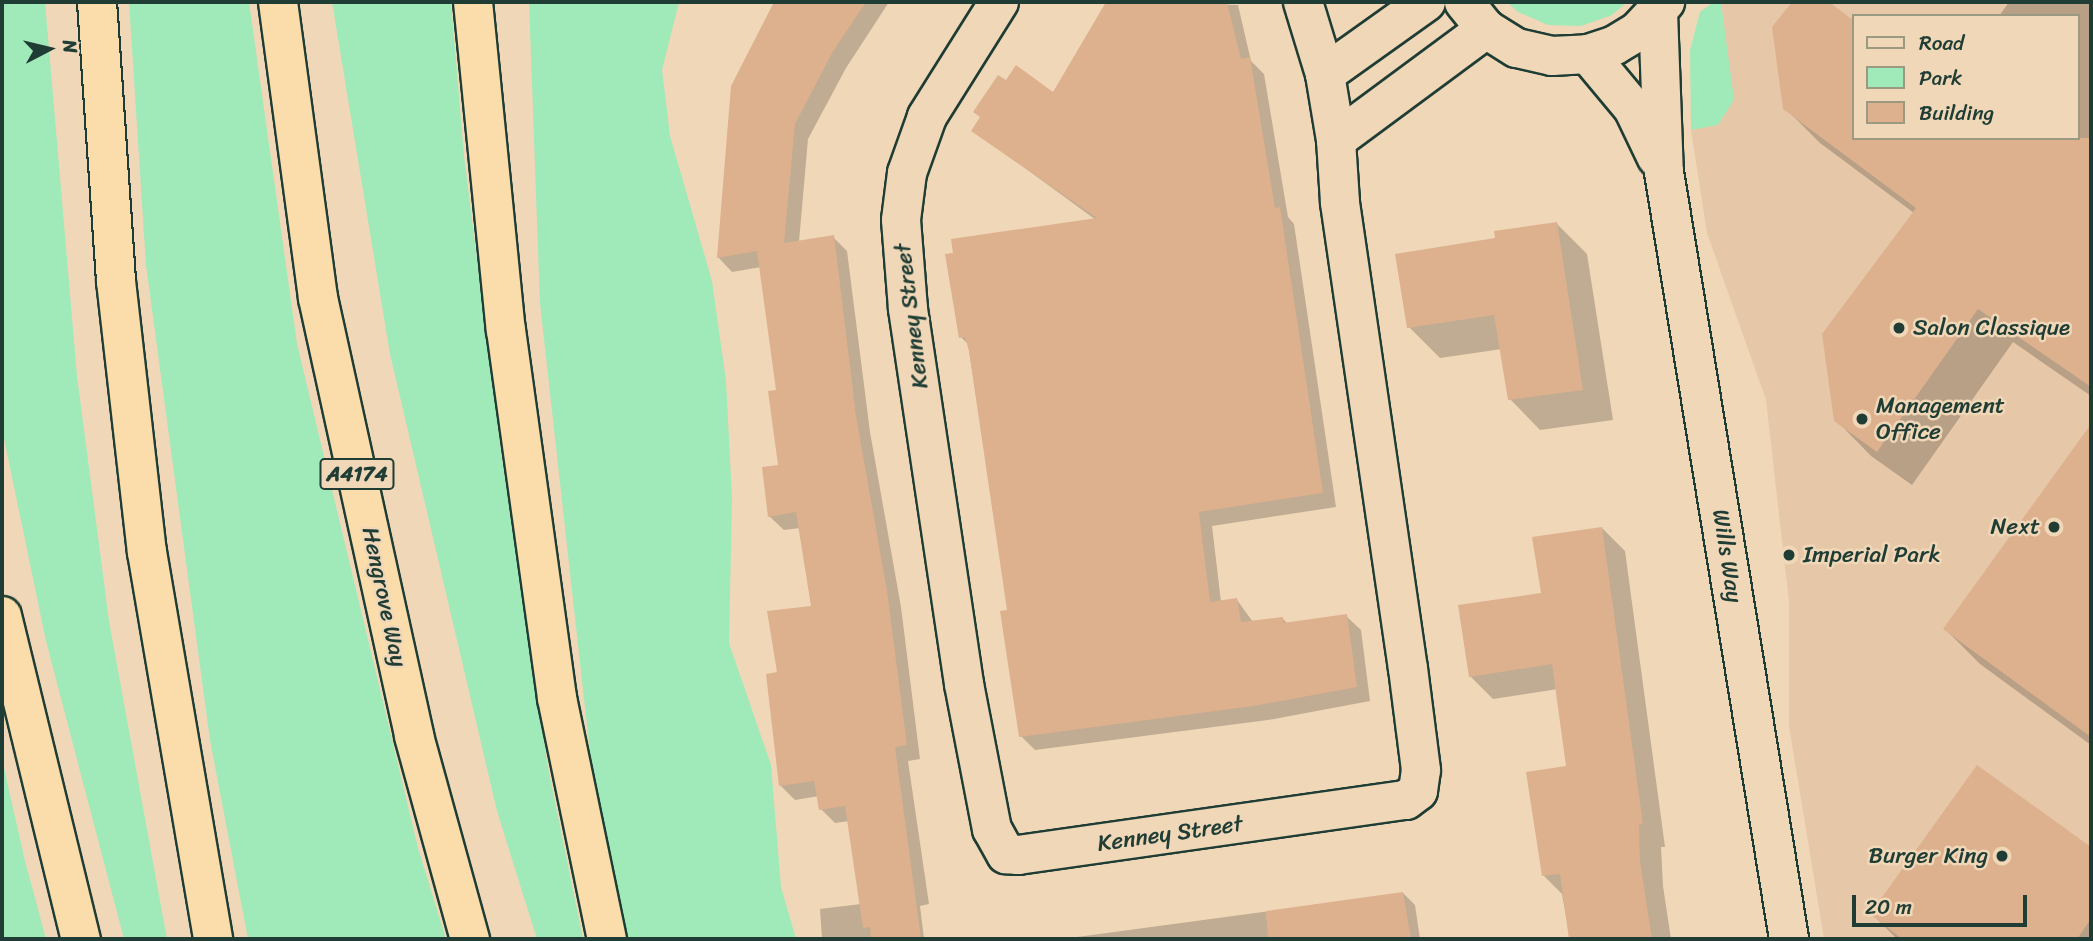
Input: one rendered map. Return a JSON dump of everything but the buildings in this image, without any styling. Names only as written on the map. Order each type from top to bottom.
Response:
[{"type":"highway","points":[[97,2],[116,281],[147,552],[213,939]]},
{"type":"highway","name":"Hengrove Way","points":[[278,2],[318,298],[414,736],[470,939]]},
{"type":"highway","points":[[473,2],[506,330],[557,698],[607,939]]},
{"type":"highway","points":[[2,616],[81,939]]},
{"type":"street","name":"Kenney Street","points":[[999,2],[926,117],[907,173],[901,220],[908,309],[964,684],[992,829],[1006,854],[1406,800],[1418,791],[1420,770],[1408,669],[1340,202],[1336,140],[1325,74],[1303,2]]},
{"type":"street","points":[[1325,74],[1426,2]]},
{"type":"street","name":"Wills Way","points":[[1475,16],[1517,48],[1552,56],[1588,54],[1615,45],[1662,7]]},
{"type":"street","name":"Wills Way","points":[[1662,7],[1664,172],[1789,939]]},
{"type":"street","points":[[1336,140],[1475,16]]},
{"type":"street","name":"Wills Way","points":[[1588,54],[1633,108],[1664,172]]},
{"type":"shaded area","name":"Imperial Park","points":[[1721,2],[2091,2],[2091,939],[1824,939],[1789,726],[1789,602],[1766,400],[1707,233],[1691,130],[1718,125],[1733,100]]},
{"type":"green space","points":[[2,2],[45,2],[77,376],[109,621],[167,939],[124,939],[46,641],[2,429]]},
{"type":"green space","points":[[129,2],[249,2],[297,344],[418,848],[446,939],[248,939],[210,740],[146,265]]},
{"type":"green space","points":[[332,2],[451,2],[464,156],[501,451],[548,768],[583,939],[537,939],[497,811],[390,354]]},
{"type":"green space","points":[[529,2],[679,2],[662,70],[670,136],[712,281],[726,381],[732,498],[729,643],[771,765],[781,887],[796,939],[623,939],[599,833],[540,303]]},
{"type":"green space","points":[[1507,2],[1627,2],[1612,15],[1581,26],[1548,25],[1518,12]]},
{"type":"green space","points":[[1714,2],[1721,2],[1734,100],[1718,125],[1691,130],[1690,50],[1700,12]]},
{"type":"green space","points":[[2,759],[25,861],[46,939],[2,939]]},
{"type":"place","name":"Salon Classique","points":[[1899,328]]},
{"type":"place","name":"Management Office","points":[[1862,419]]},
{"type":"place","name":"Next","points":[[2054,527]]},
{"type":"place","name":"Imperial Park","points":[[1789,555]]},
{"type":"place","name":"Burger King","points":[[2002,856]]}]
